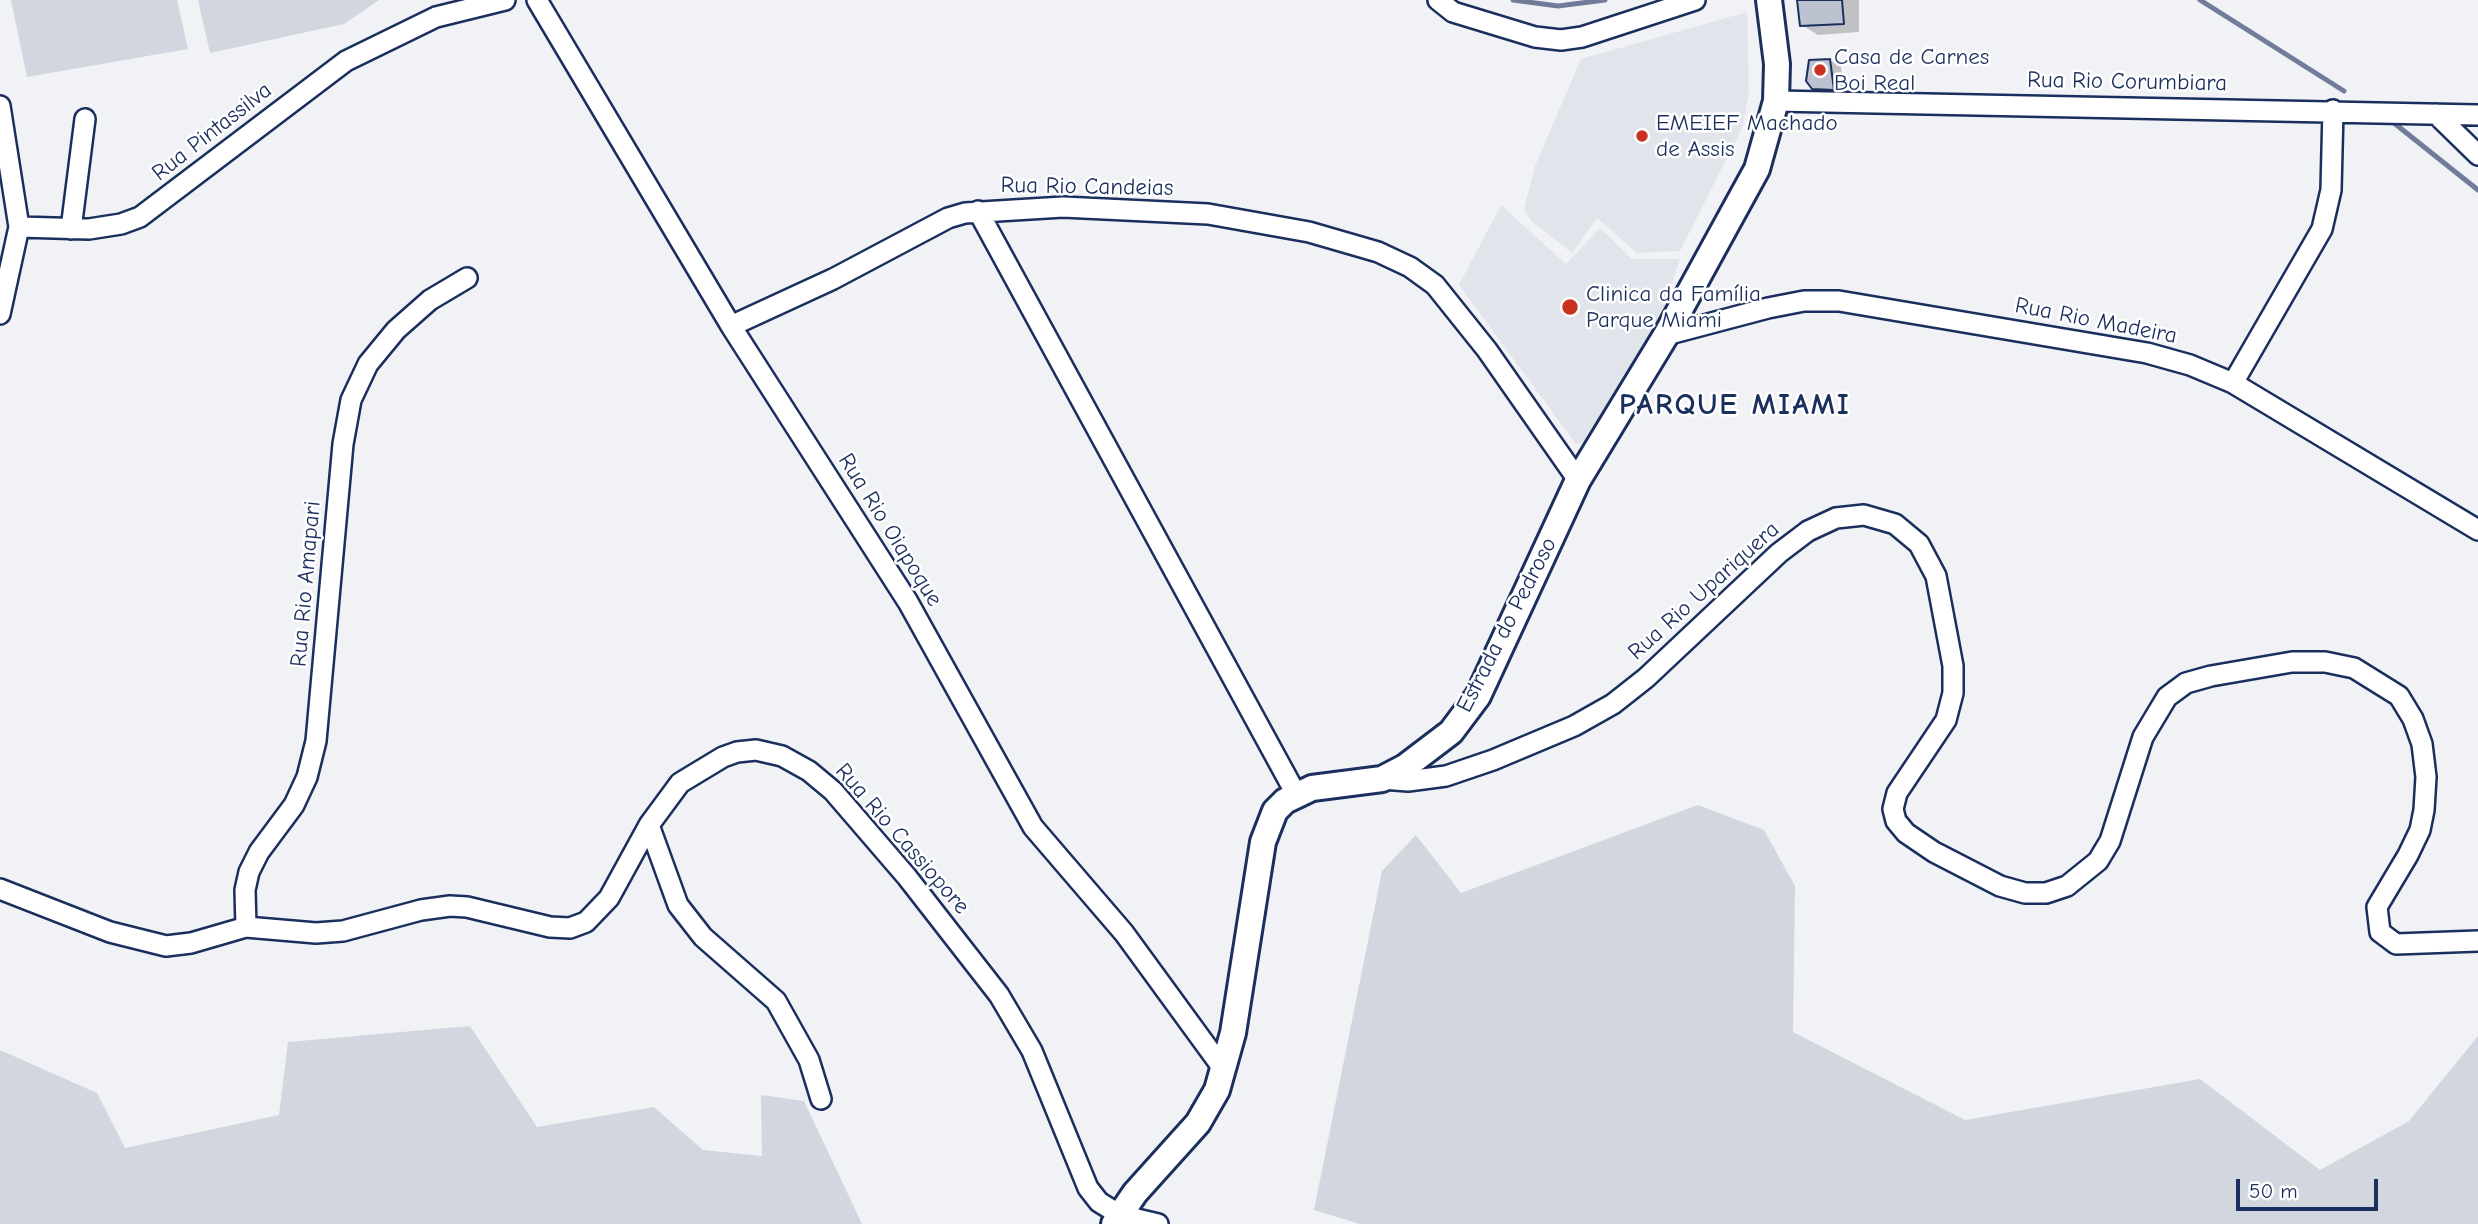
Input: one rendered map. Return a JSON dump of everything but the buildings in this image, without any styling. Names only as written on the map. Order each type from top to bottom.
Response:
[{"type":"main road","name":"Estrada do Pedroso","points":[[1297,794],[1312,789],[1382,779],[1405,767],[1441,741],[1478,696],[1578,480],[1666,335],[1757,169],[1776,101],[1777,64],[1769,0]]},
{"type":"main road","points":[[1117,1219],[1135,1193],[1198,1123],[1224,1070],[1263,842],[1275,811],[1297,794]]},
{"type":"street","name":"Rua Pintassilva","points":[[19,227],[71,229],[121,225],[140,217],[337,67],[406,29],[462,5],[505,0]]},
{"type":"street","name":"Rua Rio Oiapoque","points":[[537,0],[731,326],[908,602],[1033,827],[1124,933],[1224,1070]]},
{"type":"street","points":[[1438,0],[1453,12],[1535,37],[1561,40],[1582,37],[1695,0]]},
{"type":"street","name":"Rua Rio Corumbiara","points":[[1776,101],[2333,110],[2478,115]]},
{"type":"street","points":[[0,106],[19,227],[0,314]]},
{"type":"street","points":[[2233,383],[2322,229],[2331,190],[2333,110]]},
{"type":"street","points":[[2436,114],[2478,155]]},
{"type":"street","points":[[71,229],[85,119]]},
{"type":"street","name":"Rua Rio Candeias","points":[[1297,794],[978,211],[1063,206],[1208,214],[1309,232],[1378,252],[1409,267],[1435,285],[1494,359],[1578,480]]},
{"type":"street","points":[[731,326],[833,279],[948,218],[978,211]]},
{"type":"street","name":"Rua Rio Amapari","points":[[246,927],[245,890],[249,872],[294,805],[307,777],[316,741],[343,444],[351,400],[368,364],[396,330],[430,300],[467,278]]},
{"type":"street","name":"Rua Rio Madeira","points":[[1666,335],[1768,308],[1804,301],[1839,300],[2147,353],[2190,365],[2233,383],[2478,530]]},
{"type":"street","name":"Rua Rio Upariquera","points":[[1382,779],[1408,781],[1446,776],[1493,761],[1574,726],[1613,704],[1646,678],[1779,553],[1808,531],[1836,518],[1864,514],[1895,524],[1919,544],[1936,576],[1953,666],[1953,693],[1947,720],[1897,793],[1893,809],[1896,821],[1906,833],[1934,852],[2000,886],[2025,893],[2046,893],[2067,886],[2098,861],[2110,841],[2143,737],[2167,697],[2186,683],[2211,676],[2292,662],[2325,662],[2354,668],[2399,696],[2413,719],[2422,744],[2426,777],[2420,830],[2382,894],[2377,907],[2380,932],[2388,941],[2396,944],[2478,941]]},
{"type":"street","name":"Rua Rio Cassiopore","points":[[246,927],[316,933],[343,931],[421,910],[467,906],[550,927],[570,928],[586,922],[609,898],[649,825],[680,783],[723,757],[737,752],[756,750],[782,756],[825,785],[907,877],[999,995],[1032,1051],[1081,1178],[1099,1202],[1117,1219],[1158,1224]]},
{"type":"street","points":[[649,825],[678,905],[704,937],[776,1001],[809,1060],[821,1099]]},
{"type":"street","points":[[0,889],[110,932],[166,946],[191,943],[246,927]]},
{"type":"shaded area","points":[[11,0],[177,0],[188,49],[27,77]]},
{"type":"shaded area","points":[[198,0],[379,0],[344,24],[210,53]]},
{"type":"shaded area","name":"EMEIEF Machado de Assis","points":[[1747,12],[1749,93],[1742,128],[1680,251],[1637,253],[1597,218],[1572,253],[1531,221],[1524,209],[1535,166],[1581,59]]},
{"type":"shaded area","name":"Clinica da Família Parque Miami","points":[[1501,205],[1566,264],[1600,228],[1632,259],[1680,259],[1657,329],[1586,443],[1576,444],[1459,285]]},
{"type":"shaded area","points":[[1698,805],[1764,830],[1795,886],[1793,1032],[1965,1120],[2200,1079],[2320,1170],[2409,1121],[2478,1036],[2478,1224],[1360,1224],[1314,1210],[1382,871],[1416,835],[1461,893]]},
{"type":"shaded area","points":[[470,1026],[537,1127],[654,1107],[703,1150],[762,1156],[761,1095],[804,1101],[862,1224],[0,1224],[0,1050],[97,1093],[125,1148],[279,1115],[288,1042]]},
{"type":"waterway","points":[[1513,0],[1558,6],[1605,0]]},
{"type":"waterway","points":[[2200,0],[2344,91]]},
{"type":"waterway","points":[[2394,123],[2478,190]]},
{"type":"place","name":"Casa de Carnes Boi Real","points":[[1820,70]]},
{"type":"place","name":"EMEIEF Machado de Assis","points":[[1642,136]]},
{"type":"place","name":"Clinica da Família Parque Miami","points":[[1570,307]]},
{"type":"district","name":"PARQUE MIAMI","points":[[1735,406]]}]
